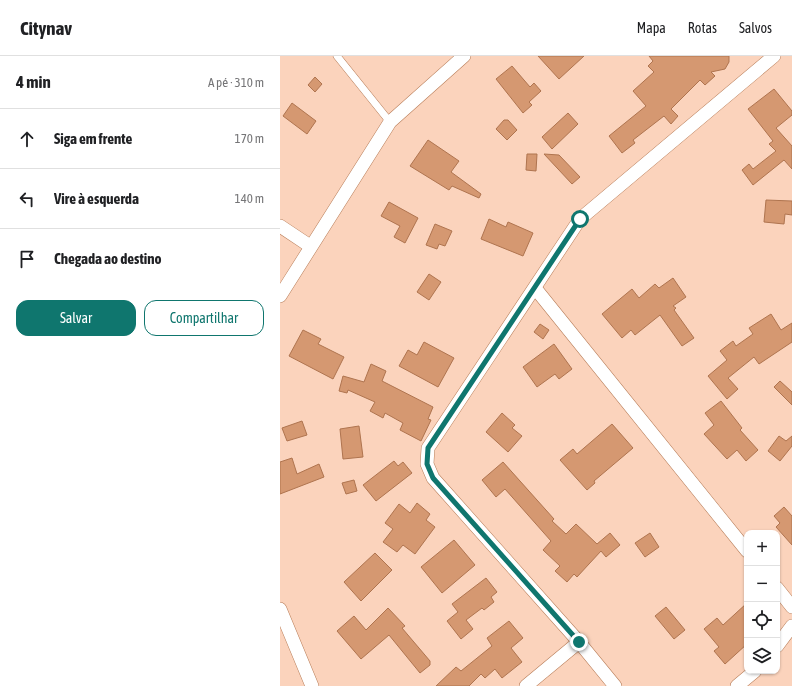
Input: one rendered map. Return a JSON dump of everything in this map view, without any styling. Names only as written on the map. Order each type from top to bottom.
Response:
[{"type":"street","points":[[280,296],[310,246],[390,122],[464,56]]},
{"type":"street","points":[[615,686],[579,642],[433,478],[427,464],[428,448],[580,219],[774,56]]},
{"type":"street","points":[[280,226],[310,246]]},
{"type":"street","points":[[535,288],[744,547]]},
{"type":"street","points":[[780,592],[792,607]]},
{"type":"street","points":[[280,609],[312,686]]},
{"type":"street","points":[[780,642],[792,626]]},
{"type":"street","points":[[526,686],[579,642]]},
{"type":"street","points":[[737,686],[751,674]]},
{"type":"lane","points":[[337,56],[390,122]]},
{"type":"building","points":[[538,56],[584,56],[559,79]]},
{"type":"building","points":[[649,56],[729,56],[729,62],[725,69],[711,72],[715,76],[705,85],[700,80],[671,109],[678,116],[671,124],[664,116],[633,140],[635,143],[622,153],[609,136],[646,106],[633,91],[654,72],[648,66],[653,61]]},
{"type":"building","points":[[512,66],[530,87],[534,83],[541,91],[529,102],[532,105],[523,113],[496,79]]},
{"type":"building","points":[[315,77],[322,84],[315,92],[308,85]]},
{"type":"building","points":[[774,89],[792,111],[792,115],[776,128],[792,146],[792,169],[784,160],[753,185],[742,170],[749,164],[753,169],[776,151],[769,144],[773,141],[748,109]]},
{"type":"building","points":[[292,103],[316,121],[307,134],[283,116]]},
{"type":"building","points":[[568,113],[578,124],[552,149],[542,137]]},
{"type":"building","points":[[504,120],[508,120],[517,130],[507,140],[496,129]]},
{"type":"building","points":[[428,140],[459,161],[451,172],[481,194],[479,198],[452,186],[449,190],[410,166]]},
{"type":"building","points":[[527,154],[537,154],[536,171],[526,170]]},
{"type":"building","points":[[544,154],[559,155],[580,177],[572,184]]},
{"type":"building","points":[[766,200],[792,201],[792,215],[785,214],[784,224],[764,222]]},
{"type":"building","points":[[389,202],[418,218],[405,243],[394,237],[400,226],[381,216]]},
{"type":"building","points":[[489,219],[506,227],[508,222],[533,233],[523,256],[481,239]]},
{"type":"building","points":[[435,224],[452,231],[445,246],[439,244],[437,249],[426,245]]},
{"type":"building","points":[[429,274],[441,282],[429,300],[417,292]]},
{"type":"building","points":[[673,278],[686,297],[673,306],[676,308],[674,310],[694,338],[682,346],[660,315],[635,335],[631,330],[622,338],[602,314],[632,289],[639,298],[655,284],[659,288]]},
{"type":"building","points":[[771,314],[781,330],[792,323],[792,342],[759,364],[754,357],[728,378],[738,389],[727,399],[708,376],[727,360],[720,351],[733,341],[736,346],[753,334],[749,328]]},
{"type":"building","points":[[540,324],[549,330],[543,339],[534,332]]},
{"type":"building","points":[[303,330],[321,339],[318,344],[344,357],[333,379],[289,356]]},
{"type":"building","points":[[424,342],[454,358],[438,387],[399,366],[408,350],[417,355]]},
{"type":"building","points":[[554,344],[572,369],[559,379],[555,374],[537,387],[523,367]]},
{"type":"building","points":[[371,364],[386,371],[382,381],[433,407],[428,419],[431,420],[421,441],[400,430],[403,423],[385,413],[383,418],[370,411],[375,402],[348,390],[347,393],[339,391],[343,376],[364,382]]},
{"type":"building","points":[[780,381],[792,392],[792,405],[774,387]]},
{"type":"building","points":[[721,401],[742,428],[740,430],[758,450],[746,461],[737,450],[727,459],[704,434],[714,425],[705,413]]},
{"type":"building","points":[[502,413],[515,425],[512,428],[522,436],[508,452],[486,432]]},
{"type":"building","points":[[302,421],[307,435],[287,441],[282,428]]},
{"type":"building","points":[[612,424],[633,448],[594,481],[595,483],[587,490],[560,460],[573,449],[577,454]]},
{"type":"building","points":[[359,426],[363,457],[343,459],[340,429]]},
{"type":"building","points":[[779,436],[786,441],[792,436],[792,446],[780,461],[768,451]]},
{"type":"building","points":[[292,458],[297,474],[319,464],[324,477],[280,494],[280,462]]},
{"type":"building","points":[[394,461],[398,466],[403,462],[412,473],[376,501],[363,485]]},
{"type":"building","points":[[503,462],[554,519],[552,521],[566,534],[576,524],[597,544],[610,533],[620,545],[606,557],[601,551],[577,577],[574,574],[567,582],[555,571],[560,566],[543,550],[551,541],[505,489],[496,497],[482,480]]},
{"type":"building","points":[[354,480],[357,491],[346,494],[342,483]]},
{"type":"building","points":[[417,503],[430,514],[426,520],[435,527],[415,554],[403,545],[397,552],[383,542],[393,529],[385,523],[399,504],[410,513]]},
{"type":"building","points":[[784,507],[792,516],[792,545],[776,527],[780,523],[774,516]]},
{"type":"building","points":[[650,533],[659,547],[645,557],[635,543]]},
{"type":"building","points":[[454,540],[475,565],[442,593],[421,567]]},
{"type":"building","points":[[375,553],[392,570],[361,601],[344,582]]},
{"type":"building","points":[[486,578],[497,592],[491,597],[494,602],[484,610],[482,608],[466,620],[473,629],[461,639],[447,621],[458,612],[452,604]]},
{"type":"building","points":[[744,606],[744,647],[725,664],[714,651],[719,647],[704,629],[717,618],[723,625]]},
{"type":"building","points":[[666,607],[685,630],[674,639],[655,616]]},
{"type":"building","points":[[388,608],[405,626],[402,628],[430,661],[430,665],[420,673],[389,635],[361,659],[337,631],[354,616],[366,630]]},
{"type":"building","points":[[509,621],[523,638],[511,648],[522,662],[502,678],[495,669],[485,678],[481,674],[469,686],[436,686],[456,667],[461,671],[492,646],[487,638]]},
{"type":"route","points":[[579,642],[433,478],[427,464],[428,448],[580,219]]}]
